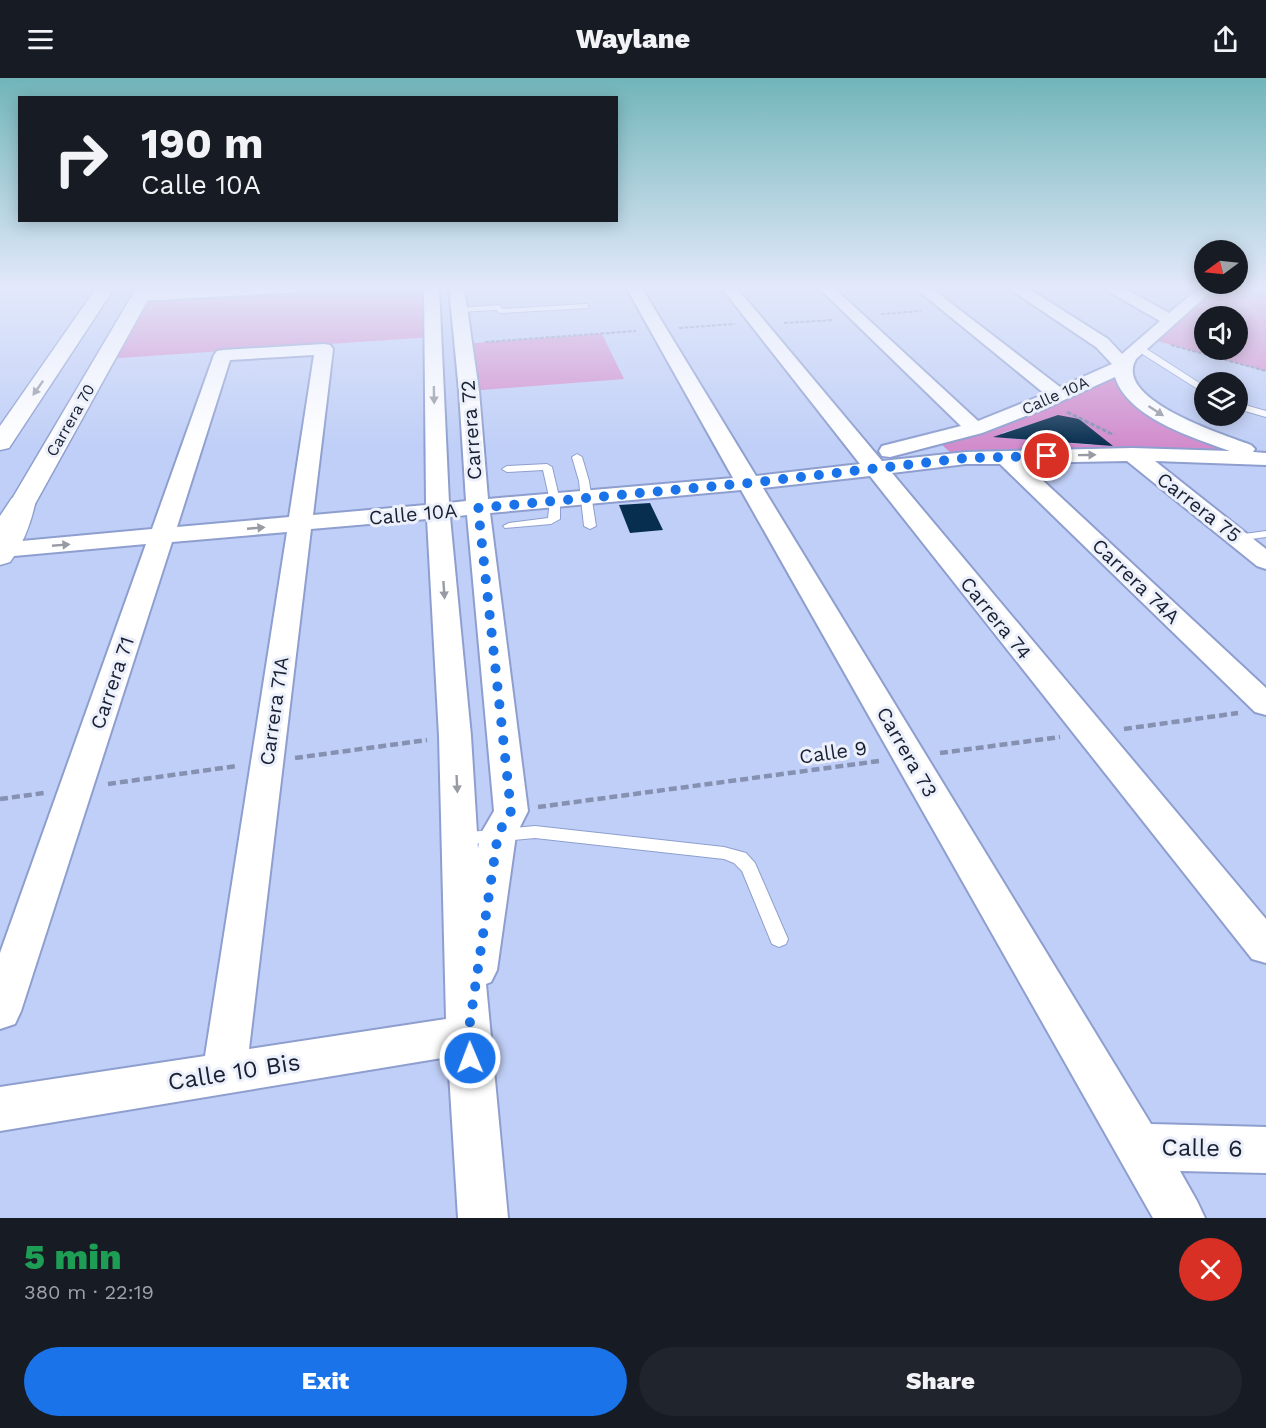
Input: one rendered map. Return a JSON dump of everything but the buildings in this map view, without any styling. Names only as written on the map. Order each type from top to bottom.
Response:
[{"type":"street","points":[[0,443],[69,340]]},
{"type":"street","name":"Carrera 70","points":[[8,535],[116,340]]},
{"type":"street","name":"Carrera 72","points":[[432,340],[437,503],[455,736],[468,1035],[483,1218]]},
{"type":"street","name":"Carrera 72","points":[[463,340],[505,823],[468,1035]]},
{"type":"street","name":"Carrera 73","points":[[664,340],[1180,1218]]},
{"type":"street","name":"Carrera 74","points":[[771,340],[1266,947]]},
{"type":"street","points":[[881,340],[975,429]]},
{"type":"street","points":[[989,340],[1057,394]]},
{"type":"street","points":[[1098,340],[1123,366],[1124,379],[1131,390],[1162,415],[1215,439],[1266,457]]},
{"type":"street","name":"Calle 10A","points":[[870,463],[975,429],[1037,405],[1123,366],[1129,356],[1149,340]]},
{"type":"street","name":"Carrera 71A","points":[[223,355],[324,349],[224,1073]]},
{"type":"street","name":"Carrera 71","points":[[0,1011],[223,355]]},
{"type":"street","points":[[944,438],[942,444],[946,451],[966,458]]},
{"type":"street","name":"Calle 10A","points":[[8,535],[165,527],[870,463],[1132,454],[1266,457]]},
{"type":"street","name":"Carrera 75","points":[[1132,454],[1266,561]]},
{"type":"street","name":"Carrera 74A","points":[[1005,457],[1254,709]]},
{"type":"street","name":"Calle 10 Bis","points":[[0,1109],[468,1035]]},
{"type":"street","name":"Calle 6","points":[[1138,1147],[1266,1150]]},
{"type":"lane","points":[[1145,344],[1194,382]]},
{"type":"lane","points":[[1248,409],[1266,414]]},
{"type":"lane","points":[[577,457],[590,526]]},
{"type":"lane","points":[[507,469],[545,466],[554,493],[554,519],[509,526]]},
{"type":"lane","points":[[1237,538],[1266,534]]},
{"type":"lane","points":[[459,839],[505,823],[536,832],[724,853],[740,858],[749,868],[779,939]]},
{"type":"path","points":[[463,344],[516,340]]},
{"type":"path","points":[[1145,344],[1266,371]]},
{"type":"path","points":[[1037,405],[1069,413],[1097,425],[1119,439],[1132,454]]},
{"type":"path","name":"Calle 9","points":[[505,823],[909,756],[1254,709]]},
{"type":"path","points":[[0,799],[455,736]]},
{"type":"shaded area","points":[[116,340],[385,340],[105,359]]},
{"type":"shaded area","points":[[516,340],[605,340],[624,379],[469,391],[463,344]]},
{"type":"shaded area","points":[[1154,340],[1194,340],[1194,351]]},
{"type":"shaded area","points":[[1248,340],[1266,340],[1266,371],[1226,360],[1248,360]]},
{"type":"shaded area","points":[[1123,366],[1144,403],[1248,450],[1266,455],[1266,459],[952,454],[941,444],[942,441]],"holes":[[[1058,416],[1102,438],[1093,445],[1007,438],[1002,433]]]},
{"type":"route","points":[[470,1058],[468,1035],[498,834],[511,811],[478,508],[749,483],[966,458],[1047,456]]}]
